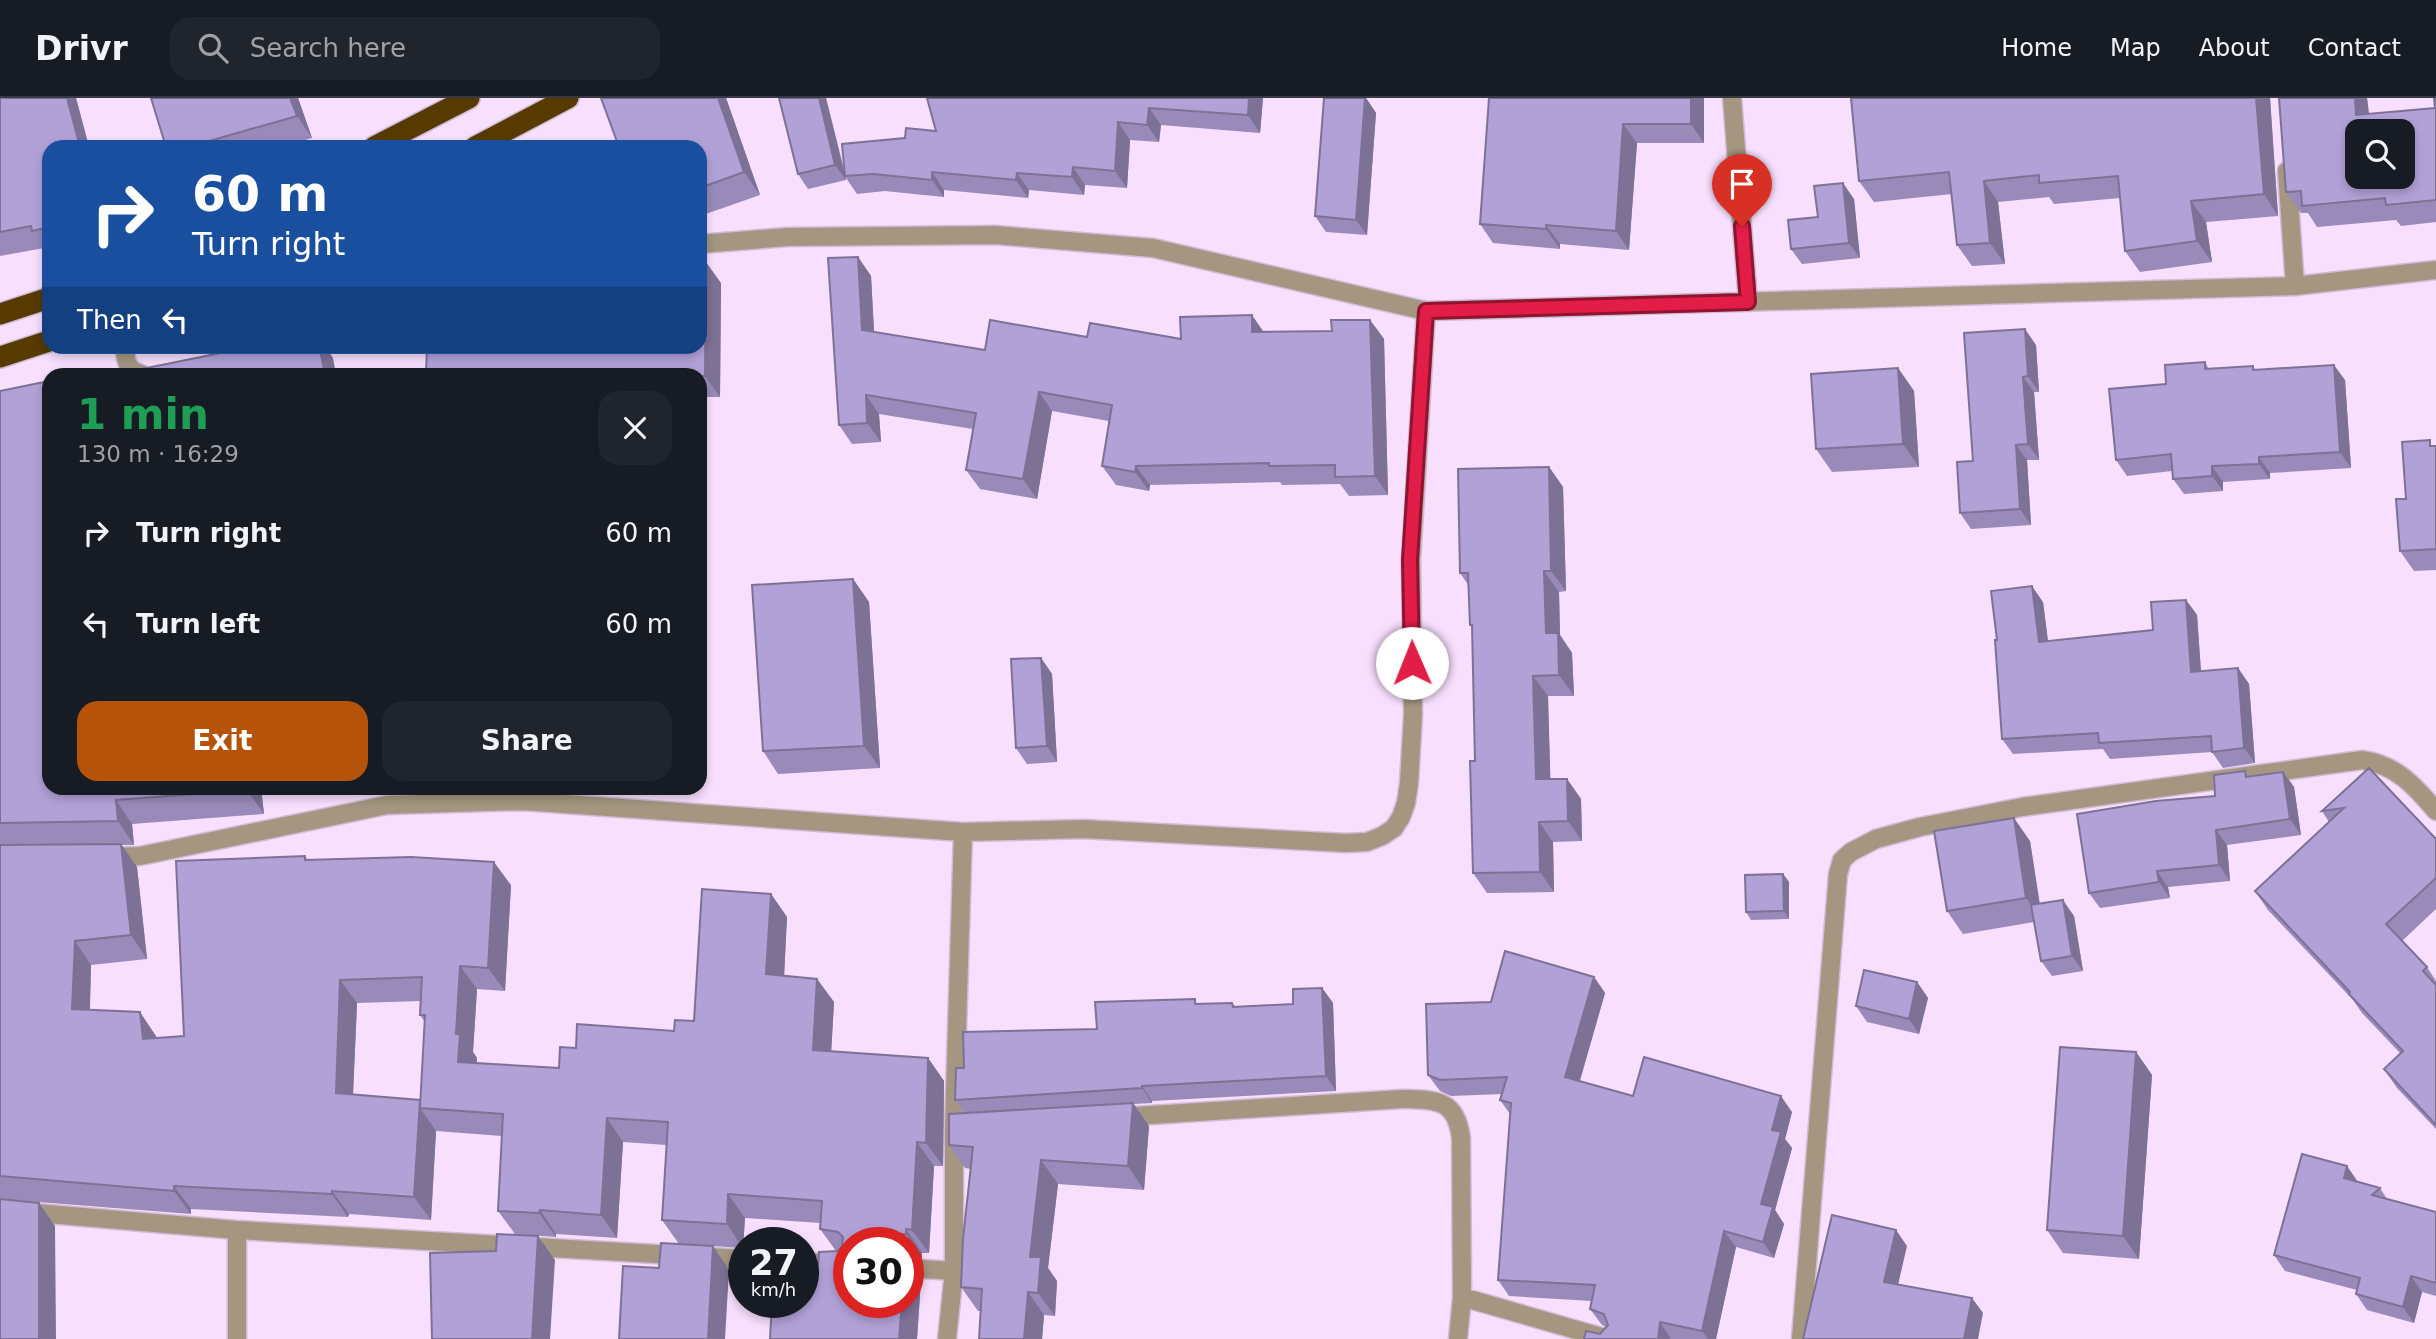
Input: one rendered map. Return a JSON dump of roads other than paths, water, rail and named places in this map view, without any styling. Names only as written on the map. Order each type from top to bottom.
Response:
[{"type":"highway","points":[[388,140],[469,98]]},
{"type":"highway","points":[[488,140],[568,98]]},
{"type":"highway","points":[[0,314],[42,300]]},
{"type":"highway","points":[[0,357],[42,343]]},
{"type":"street","points":[[1732,98],[1748,302]]},
{"type":"street","points":[[2285,152],[2295,286]]},
{"type":"street","points":[[707,243],[787,237],[995,235],[1153,248],[1426,311],[2295,286],[2436,270]]},
{"type":"street","points":[[89,857],[141,856],[387,805],[495,801],[963,832],[1083,829],[1346,843],[1367,842],[1382,836],[1394,828],[1401,817],[1409,783],[1413,715],[1410,560],[1426,311]]},
{"type":"street","points":[[1801,1339],[1838,874],[1842,860],[1851,852],[1876,839],[1920,827],[2022,807],[2362,760],[2377,762],[2396,771],[2419,791],[2436,811]]},
{"type":"street","points":[[947,1339],[954,1271],[961,1127],[963,832]]},
{"type":"street","points":[[1107,1118],[1402,1099],[1438,1101],[1450,1108],[1456,1114],[1461,1138],[1462,1297],[1458,1339]]},
{"type":"street","points":[[0,1210],[237,1230],[728,1258]]},
{"type":"street","points":[[237,1230],[237,1339]]},
{"type":"street","points":[[924,1269],[954,1271]]},
{"type":"street","points":[[1462,1297],[1598,1338]]}]
